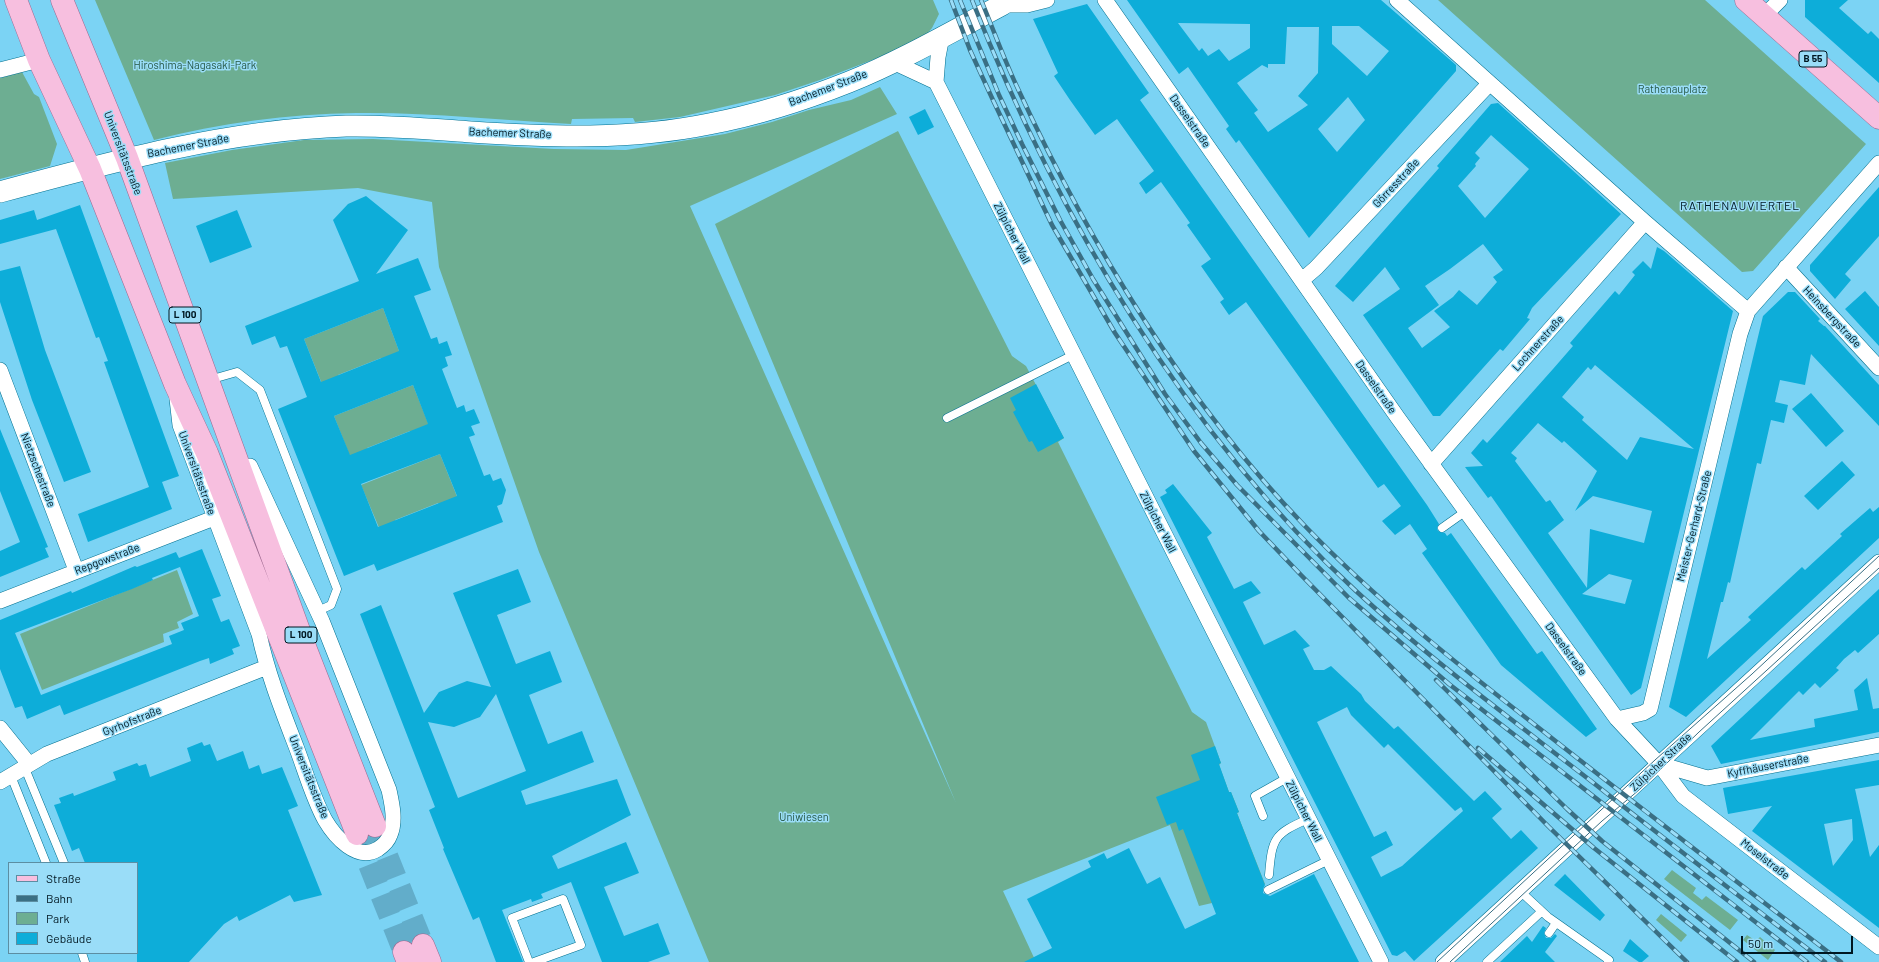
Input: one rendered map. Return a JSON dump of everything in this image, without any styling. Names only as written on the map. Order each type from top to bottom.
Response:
[{"type":"main road","name":"Universitätsstraße","points":[[16,0],[39,60],[90,169],[175,384],[207,452],[366,830],[305,647],[209,380],[127,158],[62,0]]},
{"type":"main road","name":"B 55","points":[[1746,0],[1879,118]]},
{"type":"main road","name":"Bachemer Straße","points":[[0,192],[127,158],[244,135],[303,128],[350,126],[581,136],[645,133],[708,125],[763,112],[848,82],[892,62],[1004,2]]},
{"type":"street","points":[[1004,2],[1027,5],[1047,0]]},
{"type":"street","name":"Dasselstraße","points":[[1105,0],[1431,464],[1618,719],[1659,764]]},
{"type":"street","points":[[1397,0],[1489,84],[1748,311],[1879,163]]},
{"type":"street","points":[[1764,16],[1780,0]]},
{"type":"street","points":[[892,62],[936,82],[938,57],[942,36]]},
{"type":"street","points":[[0,70],[39,60]]},
{"type":"street","name":"Zülpicher Wall","points":[[936,82],[1380,962]]},
{"type":"street","name":"Görresstraße","points":[[1302,280],[1316,268],[1489,84]]},
{"type":"street","name":"Lochnerstraße","points":[[1431,464],[1645,222]]},
{"type":"street","name":"Heinsbergstraße","points":[[1786,267],[1879,368]]},
{"type":"street","name":"Meister-Gerhard-Straße","points":[[1618,719],[1643,713],[1650,709],[1740,334],[1748,311]]},
{"type":"street","name":"Nietzschestraße","points":[[0,370],[76,570]]},
{"type":"street","name":"Universitätsstraße","points":[[175,384],[180,425],[259,634],[266,667],[306,775],[325,820],[350,848],[364,852],[376,850],[387,841],[392,829],[392,809],[389,790],[318,611],[249,465],[231,442]]},
{"type":"street","name":"Repgowstraße","points":[[0,601],[76,570],[214,518]]},
{"type":"street","name":"Zülpicher Straße","points":[[1443,962],[1879,562]]},
{"type":"street","name":"Gyrhofstraße","points":[[6,779],[47,754],[266,667]]},
{"type":"street","points":[[0,728],[21,752],[27,765]]},
{"type":"street","name":"Kyffhäuserstraße","points":[[1659,764],[1707,778],[1879,745]]},
{"type":"street","name":"Moselstraße","points":[[1659,764],[1683,796],[1879,947]]},
{"type":"lane","points":[[947,418],[1073,355]]},
{"type":"lane","points":[[209,380],[238,372],[260,390],[337,589],[331,605],[318,611]]},
{"type":"lane","points":[[1442,528],[1466,511]]},
{"type":"lane","points":[[27,765],[64,862]]},
{"type":"lane","points":[[1263,816],[1255,796],[1287,778]]},
{"type":"lane","points":[[6,779],[46,862]]},
{"type":"lane","points":[[1269,875],[1271,853],[1275,839],[1285,829],[1308,819]]},
{"type":"lane","points":[[1268,890],[1329,860]]},
{"type":"lane","points":[[1520,891],[1541,912],[1609,960],[1608,962]]},
{"type":"lane","points":[[529,962],[512,918],[563,899],[581,945],[534,962]]},
{"type":"lane","points":[[1487,962],[1541,912]]},
{"type":"lane","points":[[1549,933],[1556,923]]},
{"type":"green space","name":"Hiroshima-Nagasaki-Park","points":[[95,0],[933,0],[939,14],[932,28],[926,35],[888,54],[820,80],[775,95],[680,117],[635,122],[633,118],[572,119],[571,124],[383,113],[305,115],[229,124],[154,140]]},
{"type":"green space","name":"Rathenauplatz","points":[[1438,0],[1705,0],[1866,144],[1753,271],[1742,272]]},
{"type":"green space","points":[[22,72],[34,94],[39,97],[57,144],[50,166],[0,179],[0,78]]},
{"type":"green space","name":"Uniwiesen","points":[[880,87],[897,114],[690,206],[956,803],[715,224],[898,131],[1012,356],[1026,366],[1064,438],[1058,442],[1192,712],[1206,722],[1221,763],[1219,765],[1229,792],[1231,792],[1239,812],[1237,813],[1265,884],[1212,903],[1199,906],[1170,825],[1003,891],[1036,962],[709,962],[539,552],[439,267],[432,202],[358,188],[173,199],[165,163],[232,150],[304,140],[373,139],[554,149],[626,150],[725,134],[772,122],[809,110],[851,100]]},
{"type":"green space","points":[[383,308],[402,359],[381,358],[338,375],[341,383],[324,389],[304,339]]},
{"type":"green space","points":[[413,385],[430,428],[412,435],[410,431],[367,448],[368,452],[351,459],[334,416]]},
{"type":"green space","points":[[440,454],[458,499],[440,506],[438,503],[395,520],[396,523],[380,530],[361,485]]},
{"type":"green space","points":[[177,570],[193,614],[177,622],[179,628],[163,634],[164,642],[42,690],[20,634]]},
{"type":"green space","points":[[1672,870],[1696,888],[1693,893],[1702,900],[1706,896],[1738,920],[1730,930],[1664,879]]},
{"type":"green space","points":[[1661,914],[1687,935],[1681,942],[1656,920]]},
{"type":"green space","points":[[1747,935],[1756,941],[1760,937],[1775,950],[1768,960],[1743,940]]},
{"type":"building","points":[[1127,0],[1381,0],[1456,65],[1456,71],[1309,238],[1239,140],[1236,143],[1226,129],[1229,126],[1188,67],[1179,74]],"holes":[[[1178,23],[1250,24],[1250,48],[1229,61],[1219,49],[1208,56],[1202,48],[1199,51]],[[1332,26],[1359,26],[1389,51],[1367,76],[1332,44]],[[1287,27],[1319,27],[1318,73],[1298,96],[1308,105],[1268,132],[1254,113],[1258,110],[1237,83],[1262,65],[1268,68],[1268,64],[1285,64]],[[1348,97],[1365,120],[1337,152],[1318,129]]]},
{"type":"building","points":[[1805,0],[1848,0],[1839,8],[1868,34],[1871,31],[1879,39],[1879,83],[1805,17]]},
{"type":"building","points":[[1087,4],[1149,93],[1140,100],[1427,505],[1439,524],[1437,528],[1438,531],[1445,533],[1447,536],[1451,533],[1537,654],[1542,651],[1597,729],[1586,737],[1501,665],[1422,553],[1427,549],[1410,524],[1395,535],[1382,521],[1401,506],[1384,484],[1378,488],[1246,302],[1229,315],[1220,302],[1224,299],[1201,266],[1211,259],[1187,225],[1190,223],[1161,182],[1146,194],[1139,183],[1154,171],[1117,119],[1095,135],[1070,100],[1054,76],[1058,73],[1033,19]]},
{"type":"building","points":[[1498,103],[1621,214],[1532,308],[1527,318],[1530,319],[1503,351],[1500,349],[1440,416],[1433,416],[1363,315],[1400,289],[1385,267],[1353,302],[1335,286],[1439,168],[1437,166],[1491,104]],"holes":[[[1491,135],[1529,169],[1485,218],[1458,186],[1476,166],[1475,164],[1480,158],[1475,153]],[[1483,244],[1503,270],[1493,277],[1497,282],[1477,305],[1459,290],[1453,297],[1434,311],[1450,327],[1422,348],[1408,328],[1439,305],[1425,286]]]},
{"type":"building","points":[[925,109],[934,127],[918,135],[909,117]]},
{"type":"building","points":[[1879,187],[1879,236],[1845,274],[1851,280],[1835,299],[1810,271],[1810,265]]},
{"type":"building","points":[[366,196],[408,230],[376,274],[418,258],[431,290],[414,296],[431,339],[437,337],[439,344],[447,341],[452,355],[445,357],[448,366],[442,369],[457,408],[464,405],[466,412],[474,409],[480,423],[471,426],[475,435],[469,437],[484,476],[490,474],[493,481],[501,478],[506,490],[502,504],[497,506],[503,522],[377,571],[374,564],[344,576],[278,409],[307,397],[287,346],[280,348],[275,336],[252,345],[245,326],[359,281],[333,220],[348,204]],"holes":[[[383,308],[399,351],[321,382],[304,339]],[[413,385],[428,424],[350,455],[334,416]],[[440,454],[457,496],[378,527],[361,484]]]},
{"type":"building","points":[[80,205],[179,476],[162,482],[172,509],[88,542],[78,514],[149,487],[104,362],[108,361],[99,337],[96,338],[56,229],[0,244],[0,220],[34,210],[37,220]]},
{"type":"building","points":[[237,210],[252,247],[210,263],[196,226]]},
{"type":"building","points":[[1657,247],[1664,251],[1733,311],[1641,688],[1631,695],[1491,496],[1488,498],[1465,467],[1483,466],[1471,453],[1483,439],[1487,443],[1553,369],[1573,346],[1570,343],[1615,291],[1619,295],[1635,275],[1632,272],[1643,261],[1651,269]],"holes":[[[1595,365],[1694,449],[1640,437],[1627,460],[1582,420],[1584,417],[1562,397],[1588,367],[1591,370]],[[1538,423],[1562,443],[1564,441],[1597,471],[1575,511],[1593,496],[1652,511],[1644,543],[1590,529],[1587,588],[1548,533],[1564,520],[1550,500],[1546,502],[1515,461],[1517,458],[1511,453]],[[1609,574],[1632,580],[1625,604],[1582,594]]]},
{"type":"building","points":[[20,266],[45,350],[91,472],[64,482],[32,400],[0,302],[0,271]]},
{"type":"building","points":[[1865,291],[1879,307],[1879,346],[1845,309]]},
{"type":"building","points":[[1788,292],[1795,292],[1820,319],[1818,321],[1825,326],[1879,385],[1879,426],[1811,354],[1805,385],[1780,380],[1775,402],[1788,405],[1784,423],[1771,420],[1761,464],[1757,463],[1730,583],[1728,582],[1723,602],[1721,602],[1707,659],[1751,620],[1748,617],[1802,567],[1805,570],[1842,536],[1840,534],[1870,508],[1873,512],[1879,507],[1879,538],[1686,717],[1669,707],[1763,316]]},
{"type":"building","points":[[1036,384],[1064,438],[1038,452],[1032,441],[1029,442],[1013,412],[1016,410],[1010,398]]},
{"type":"building","points":[[1811,393],[1844,431],[1826,447],[1792,409]]},
{"type":"building","points":[[0,429],[48,547],[45,548],[49,557],[0,577],[0,551],[20,542],[0,491]]},
{"type":"building","points":[[1842,461],[1855,475],[1818,510],[1804,496]]},
{"type":"building","points":[[1173,484],[1212,533],[1207,537],[1234,589],[1251,581],[1261,593],[1243,602],[1264,645],[1295,630],[1310,646],[1303,649],[1314,670],[1324,670],[1331,666],[1361,694],[1365,701],[1394,729],[1398,726],[1474,801],[1485,791],[1502,809],[1492,818],[1511,839],[1521,830],[1538,848],[1414,961],[1405,951],[1397,956],[1392,955],[1160,497],[1167,493],[1165,490]],"holes":[[[1347,707],[1351,715],[1384,748],[1388,744],[1455,811],[1461,807],[1463,811],[1402,866],[1381,877],[1371,857],[1393,845],[1386,831],[1374,837],[1317,722]]]},
{"type":"building","points":[[202,549],[221,596],[212,599],[221,622],[229,619],[240,646],[232,649],[234,654],[210,664],[209,658],[200,661],[64,715],[60,705],[27,719],[22,706],[15,708],[0,669],[0,620],[71,591],[72,593],[135,566],[137,567],[176,552],[179,558]],"holes":[[[180,567],[199,616],[181,623],[184,630],[169,636],[172,644],[41,695],[15,633],[132,589],[153,580],[152,578]]]},
{"type":"building","points":[[518,569],[531,602],[497,615],[516,664],[550,651],[562,682],[529,695],[548,744],[582,731],[594,762],[521,791],[526,805],[617,779],[631,815],[552,856],[558,869],[626,842],[639,873],[604,887],[624,936],[658,923],[670,954],[648,962],[602,962],[571,882],[541,894],[543,898],[532,902],[531,899],[502,910],[523,962],[496,962],[479,917],[473,920],[443,849],[444,848],[429,810],[435,807],[360,614],[381,605],[424,713],[439,692],[467,681],[491,687],[453,593]],"holes":[[[496,694],[526,771],[458,798],[428,722],[454,727],[480,717]]]},
{"type":"building","points":[[1879,589],[1879,634],[1858,653],[1855,650],[1844,659],[1836,668],[1839,670],[1820,688],[1815,683],[1803,695],[1799,691],[1750,740],[1815,727],[1814,719],[1858,710],[1854,690],[1867,678],[1873,709],[1879,708],[1879,732],[1721,764],[1711,746]]},
{"type":"building","points":[[202,742],[204,746],[210,744],[217,761],[243,751],[249,769],[259,765],[262,774],[282,767],[298,806],[288,810],[322,895],[294,902],[290,895],[239,921],[237,916],[224,924],[189,962],[137,962],[138,862],[85,862],[79,848],[72,851],[54,805],[61,803],[59,798],[73,793],[74,796],[116,780],[113,772],[137,763],[139,766],[146,764],[150,777],[191,761],[187,748]]},
{"type":"building","points":[[1215,746],[1221,763],[1219,764],[1229,792],[1231,792],[1239,812],[1237,813],[1265,885],[1263,893],[1270,896],[1314,874],[1359,962],[1024,962],[1052,948],[1027,899],[1091,867],[1088,861],[1104,853],[1107,859],[1129,848],[1147,884],[1160,877],[1185,929],[1216,914],[1183,829],[1179,831],[1176,822],[1167,825],[1156,797],[1200,780],[1191,755]]},
{"type":"building","points":[[1879,760],[1879,785],[1855,789],[1870,857],[1879,845],[1879,928],[1752,831],[1772,806],[1728,814],[1723,788]],"holes":[[[1852,819],[1853,840],[1833,866],[1824,824]]]},
{"type":"building","points":[[1565,874],[1605,915],[1600,921],[1554,885]]},
{"type":"building","points":[[1543,926],[1546,928],[1544,933],[1546,938],[1551,938],[1555,934],[1557,936],[1545,952],[1555,962],[1500,962],[1527,936],[1532,942]]},
{"type":"building","points":[[1630,939],[1649,956],[1642,962],[1639,962],[1623,951]]},
{"type":"tunnel","points":[[375,826],[423,945]]},
{"type":"tunnel","points":[[357,834],[404,952]]},
{"type":"tram line","points":[[1437,962],[1655,760],[1752,674],[1879,556]]},
{"type":"tram line","points":[[1450,962],[1879,568]]},
{"type":"railway","points":[[951,0],[970,50],[1052,225],[1115,333],[1194,451],[1259,531],[1301,575],[1549,827],[1687,962]]},
{"type":"railway","points":[[960,0],[999,95],[1022,144],[1060,220],[1093,279],[1165,394],[1201,443],[1237,485],[1349,598],[1449,684],[1807,962]]},
{"type":"railway","points":[[972,0],[1006,80],[1044,161],[1086,240],[1132,317],[1182,391],[1236,463],[1294,529],[1356,591],[1442,665],[1825,962]]},
{"type":"railway","points":[[981,0],[1004,58],[1047,148],[1109,263],[1144,320],[1181,375],[1220,428],[1261,478],[1331,553],[1418,631],[1577,758],[1841,962]]},
{"type":"railway","points":[[1436,680],[1567,809],[1602,841],[1754,962]]},
{"type":"railway","points":[[1478,748],[1594,848],[1737,962]]},
{"type":"district","name":"RATHENAUVIERTEL","points":[[1740,206]]}]
